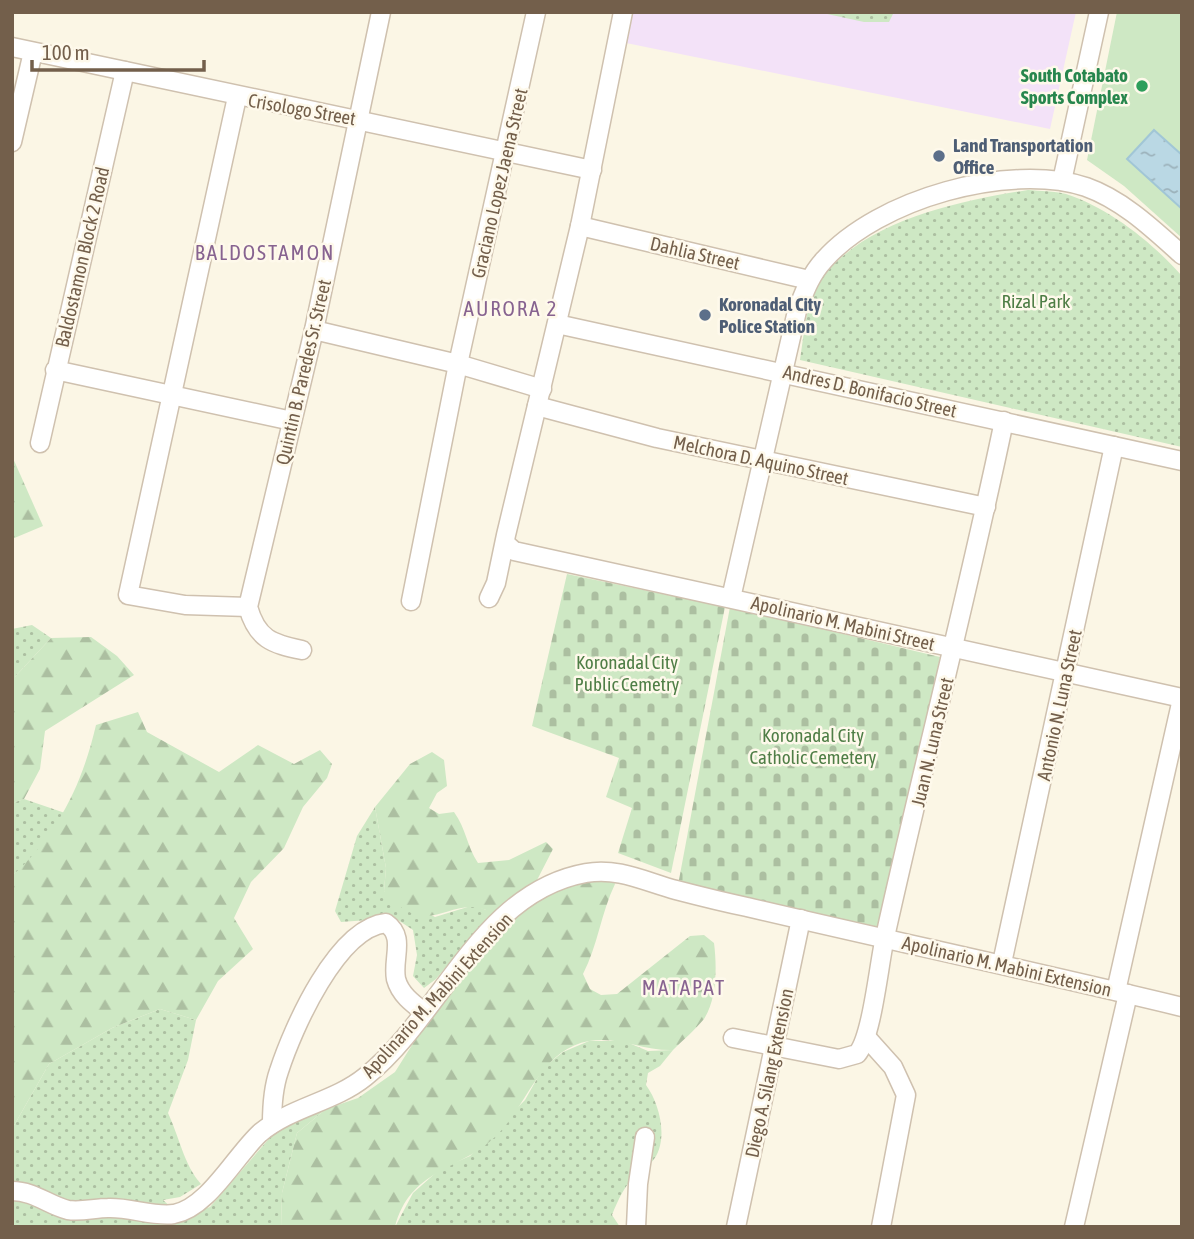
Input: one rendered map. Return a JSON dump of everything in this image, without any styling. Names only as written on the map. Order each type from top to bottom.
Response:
[{"type":"street","name":"Graciano Lopez Jaena Street","points":[[411,601],[458,364],[536,12]]},
{"type":"street","points":[[489,598],[506,544],[580,226],[623,12]]},
{"type":"street","points":[[1062,181],[1099,12]]},
{"type":"street","name":"Quintin B. Paredes Sr. Street","points":[[248,607],[314,330],[360,119],[375,13]]},
{"type":"street","name":"Crisologo Street","points":[[12,47],[237,97],[360,119],[592,170]]},
{"type":"street","points":[[12,142],[33,52]]},
{"type":"street","name":"Baldostamon Block 2 Road","points":[[40,443],[125,71]]},
{"type":"street","points":[[237,97],[128,595],[185,605],[248,607],[252,623],[265,640],[302,650]]},
{"type":"street","points":[[730,598],[760,460],[797,311],[809,280],[842,243],[897,210],[949,192],[993,182],[1030,178],[1062,181],[1089,188],[1116,202],[1182,255]]},
{"type":"street","name":"Dahlia Street","points":[[580,226],[809,280]]},
{"type":"street","name":"Andres D. Bonifacio Street","points":[[557,324],[1182,461]]},
{"type":"street","name":"Melchora D. Aquino Street","points":[[314,330],[458,364],[539,398],[657,438],[986,507]]},
{"type":"street","points":[[55,370],[171,392],[292,421]]},
{"type":"street","name":"Juan N. Luna Street","points":[[867,1038],[884,939],[954,648],[1004,421]]},
{"type":"street","name":"Antonio N. Luna Street","points":[[1002,963],[1114,446]]},
{"type":"street","name":"Apolinario M. Mabini Street","points":[[506,544],[514,551],[1182,699]]},
{"type":"street","points":[[1074,1227],[1182,699]]},
{"type":"street","name":"Apolinario M. Mabini Extension","points":[[12,1191],[35,1195],[69,1210],[119,1208],[173,1214],[200,1201],[240,1154],[272,1124],[343,1091],[365,1077],[424,1012],[490,932],[526,898],[553,882],[584,873],[608,871],[884,939],[1002,963],[1182,1007]]},
{"type":"street","name":"Diego A. Silang Extension","points":[[736,1227],[801,919]]},
{"type":"street","points":[[272,1124],[278,1072],[294,1035],[340,953],[357,936],[375,924],[386,923],[394,928],[398,939],[396,979],[409,1001],[424,1012]]},
{"type":"street","points":[[733,1038],[839,1059],[857,1054],[867,1038],[893,1067],[906,1095],[881,1227]]},
{"type":"street","points":[[636,1227],[638,1184],[645,1137]]},
{"type":"shaded area","points":[[632,12],[1076,12],[1050,129],[626,43]]},
{"type":"green space","points":[[818,12],[894,12],[889,22],[864,22]]},
{"type":"green space","name":"South Cotabato Sports Complex","points":[[1117,12],[1182,12],[1182,238],[1124,186],[1087,160]]},
{"type":"green space","name":"Rizal Park","points":[[1028,190],[1066,194],[1098,208],[1143,239],[1182,276],[1182,447],[800,360],[814,291],[831,268],[853,248],[908,219],[970,201]]},
{"type":"green space","points":[[12,456],[43,526],[12,539]]},
{"type":"green space","name":"Koronadal City Public Cemetry","points":[[567,574],[725,607],[671,873],[618,853],[632,808],[606,797],[619,758],[532,726]]},
{"type":"green space","name":"Koronadal City Catholic Cemetery","points":[[730,607],[940,657],[883,933],[678,885]]},
{"type":"green space","points":[[32,625],[51,638],[12,680],[12,629]]},
{"type":"green space","points":[[91,637],[117,656],[134,675],[45,731],[40,769],[24,799],[12,803],[12,680],[51,638]]},
{"type":"green space","points":[[138,712],[147,732],[219,772],[258,745],[294,764],[320,750],[332,764],[327,778],[303,807],[284,848],[251,882],[234,918],[253,949],[218,981],[196,1020],[160,1009],[112,1028],[49,1064],[12,1129],[12,876],[43,843],[66,807],[83,768],[96,725]]},
{"type":"green space","points":[[432,752],[444,760],[447,786],[437,793],[429,808],[439,814],[454,812],[478,863],[509,860],[546,842],[553,849],[536,882],[545,894],[589,878],[611,876],[615,884],[583,974],[590,989],[601,995],[617,994],[690,936],[704,935],[714,943],[716,972],[711,1002],[704,1019],[673,1050],[600,1040],[572,1046],[558,1055],[546,1067],[495,1137],[437,1173],[412,1193],[402,1208],[395,1227],[281,1227],[282,1193],[297,1133],[326,1109],[358,1098],[395,1072],[436,1007],[476,963],[476,949],[486,910],[473,907],[426,916],[414,914],[400,906],[384,891],[386,868],[375,807],[410,764]]},
{"type":"green space","points":[[24,799],[65,813],[38,853],[12,876],[12,803]]},
{"type":"green space","points":[[375,807],[386,868],[384,891],[435,917],[474,905],[486,910],[486,922],[473,948],[455,956],[436,979],[424,988],[413,976],[417,955],[413,930],[395,918],[341,922],[335,911],[357,836]]},
{"type":"green space","points":[[160,1009],[196,1020],[188,1060],[168,1113],[186,1159],[201,1184],[180,1197],[163,1200],[182,1217],[210,1207],[280,1126],[326,1109],[297,1133],[282,1193],[281,1227],[12,1227],[12,1129],[49,1064],[112,1028]]},
{"type":"green space","points":[[589,1041],[624,1041],[648,1051],[673,1050],[660,1066],[648,1073],[646,1085],[655,1102],[661,1124],[660,1145],[651,1163],[633,1177],[619,1198],[612,1215],[620,1227],[395,1227],[413,1193],[440,1169],[470,1156],[525,1100],[543,1068],[563,1052]]},
{"type":"water","points":[[1154,130],[1182,155],[1182,209],[1127,159]]},
{"type":"place","name":"South Cotabato Sports Complex","points":[[1142,86]]},
{"type":"place","name":"Land Transportation Office","points":[[939,156]]},
{"type":"place","name":"Koronadal City Police Station","points":[[705,315]]},
{"type":"district","name":"BALDOSTAMON","points":[[265,252]]},
{"type":"district","name":"AURORA 2","points":[[511,308]]},
{"type":"district","name":"MATAPAT","points":[[684,987]]}]
